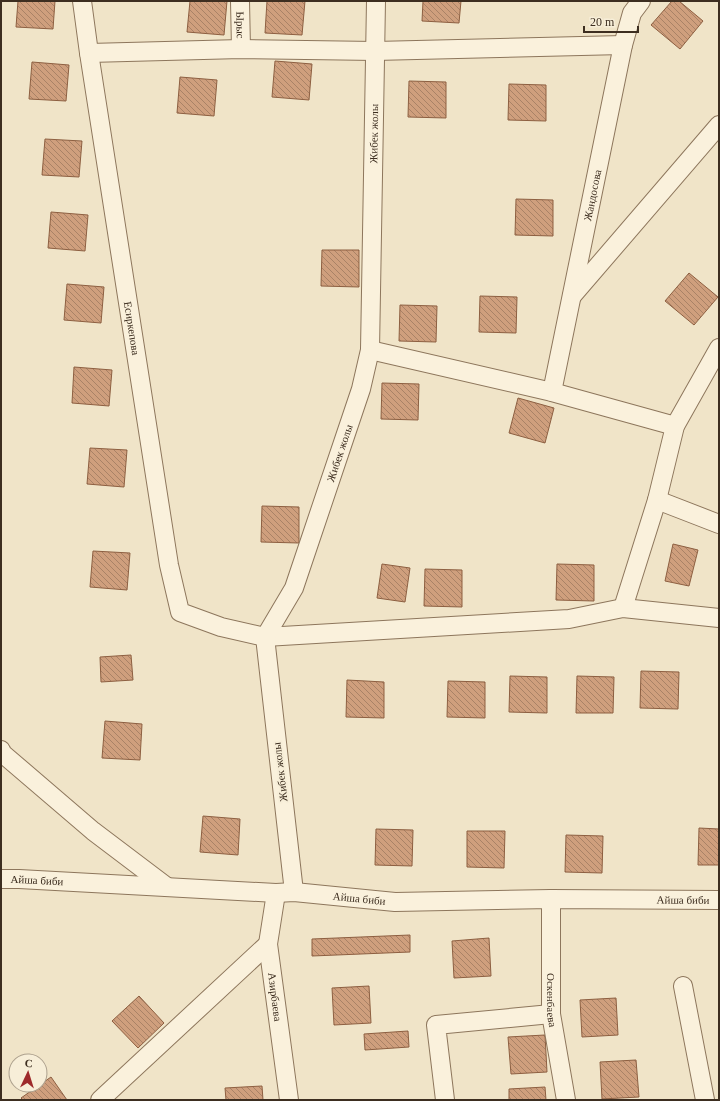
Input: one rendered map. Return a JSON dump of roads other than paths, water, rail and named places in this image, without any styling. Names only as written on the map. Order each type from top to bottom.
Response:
[{"type":"street","name":"Есиркепова","points":[[82,1],[169,565],[180,612],[220,627],[265,637]]},
{"type":"street","name":"Ырыс","points":[[240,1],[241,49]]},
{"type":"street","name":"Жибек жолы","points":[[285,893],[265,637],[294,588],[361,389],[370,350],[376,1]]},
{"type":"street","name":"Жандосова","points":[[552,392],[622,45],[632,12],[641,1]]},
{"type":"street","points":[[89,53],[241,49],[375,51],[622,45]]},
{"type":"street","points":[[572,296],[719,125]]},
{"type":"street","points":[[624,608],[657,500],[675,426],[719,348]]},
{"type":"street","points":[[370,350],[552,392],[675,426]]},
{"type":"street","points":[[657,500],[719,524]]},
{"type":"street","points":[[265,637],[568,619],[624,608],[719,618]]},
{"type":"street","points":[[1,750],[2,753],[93,831],[166,888]]},
{"type":"street","name":"Айша биби","points":[[1,880],[19,879],[166,888],[285,893],[395,902],[551,898],[719,900]]},
{"type":"street","name":"Азирбаева","points":[[285,893],[268,944],[289,1100]]},
{"type":"street","name":"Оскенбаева","points":[[551,898],[551,1014],[566,1100]]},
{"type":"street","points":[[100,1100],[268,944]]},
{"type":"street","points":[[683,986],[705,1100]]},
{"type":"street","points":[[445,1100],[436,1025],[551,1014]]}]
